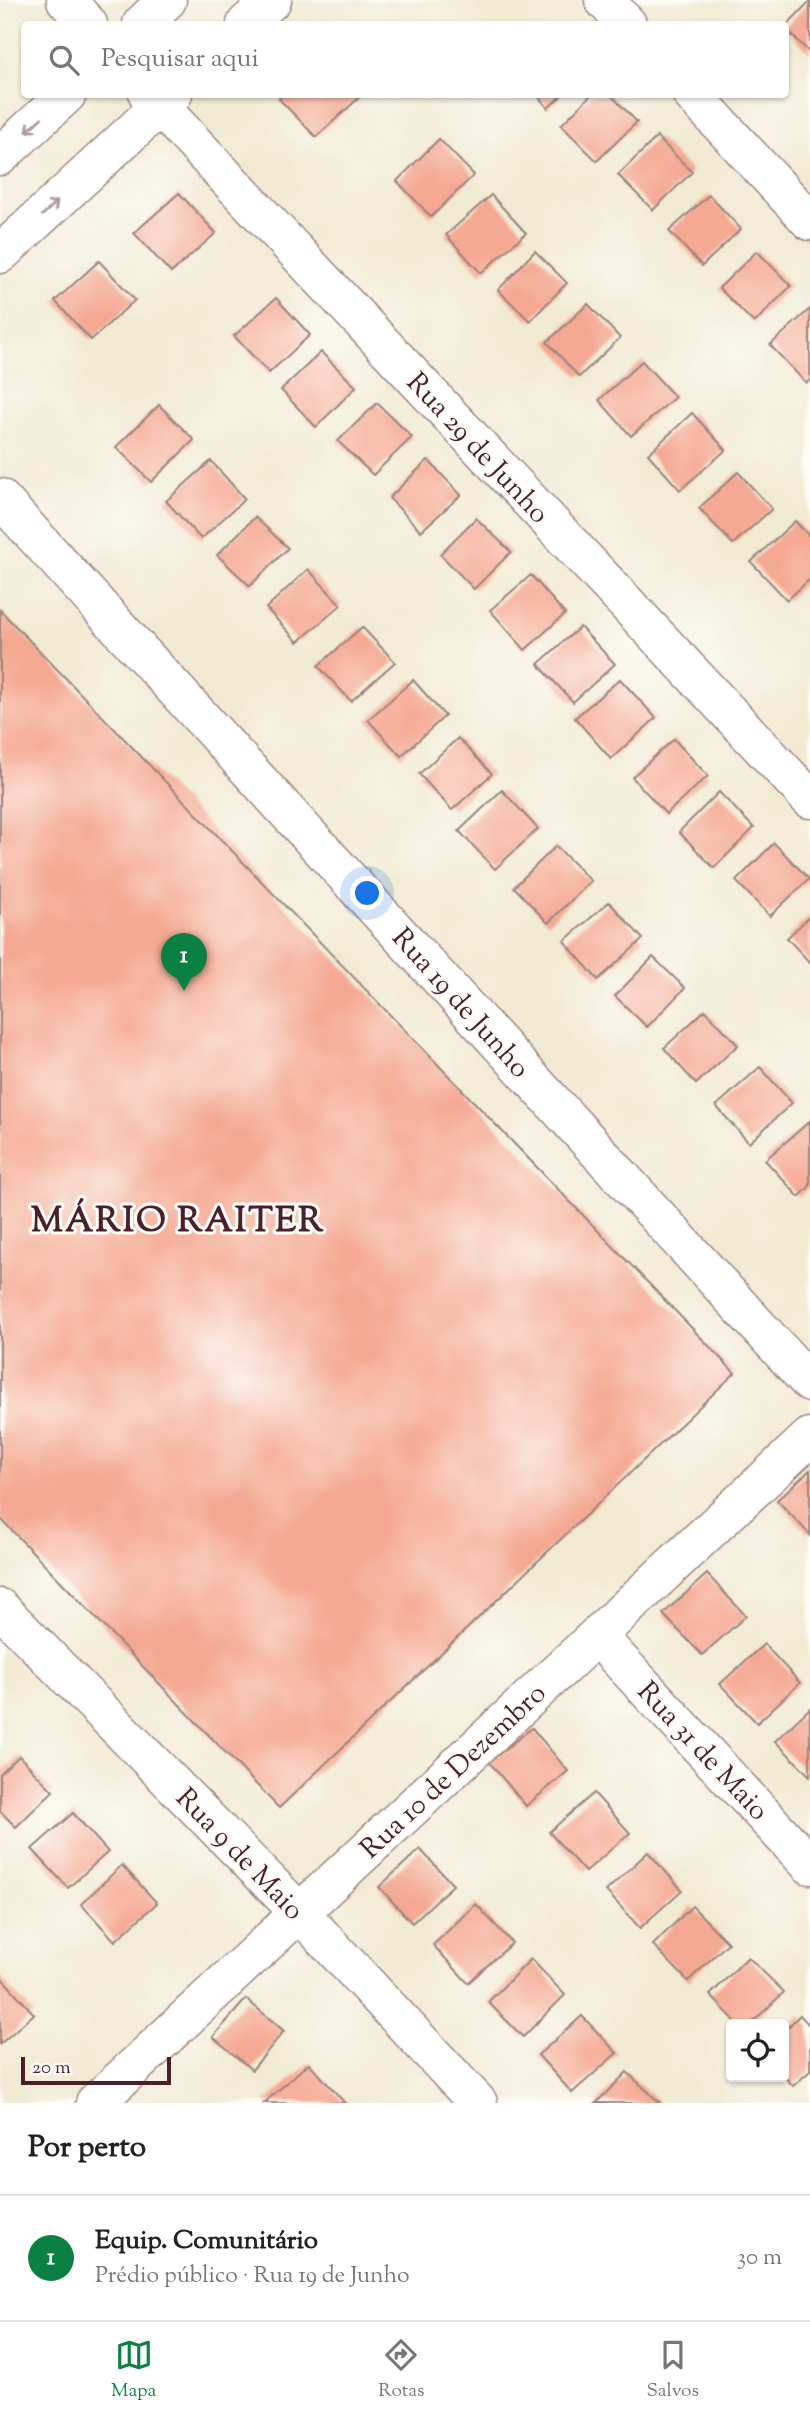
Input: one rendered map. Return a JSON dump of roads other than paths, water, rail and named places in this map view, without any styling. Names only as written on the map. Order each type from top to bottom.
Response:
[{"type":"street","points":[[66,0],[85,21]]},
{"type":"street","points":[[145,21],[167,0]]},
{"type":"street","points":[[249,21],[272,0]]},
{"type":"street","points":[[604,0],[624,21]]},
{"type":"street","points":[[0,156],[63,98]]},
{"type":"street","points":[[696,98],[810,221]]},
{"type":"street","points":[[0,254],[160,99]]},
{"type":"street","name":"Rua 29 de Junho","points":[[160,99],[810,799]]},
{"type":"street","name":"Rua 19 de Junho","points":[[0,498],[810,1383]]},
{"type":"street","name":"Rua 10 de Dezembro","points":[[94,2103],[810,1437]]},
{"type":"street","name":"Rua 9 de Maio","points":[[0,1608],[299,1912],[478,2103]]},
{"type":"street","name":"Rua 31 de Maio","points":[[597,1636],[810,1865]]},
{"type":"place","name":"Equip. Comunitário","points":[[184,991]]},
{"type":"district","name":"MÁRIO RAITER","points":[[178,1219]]}]
